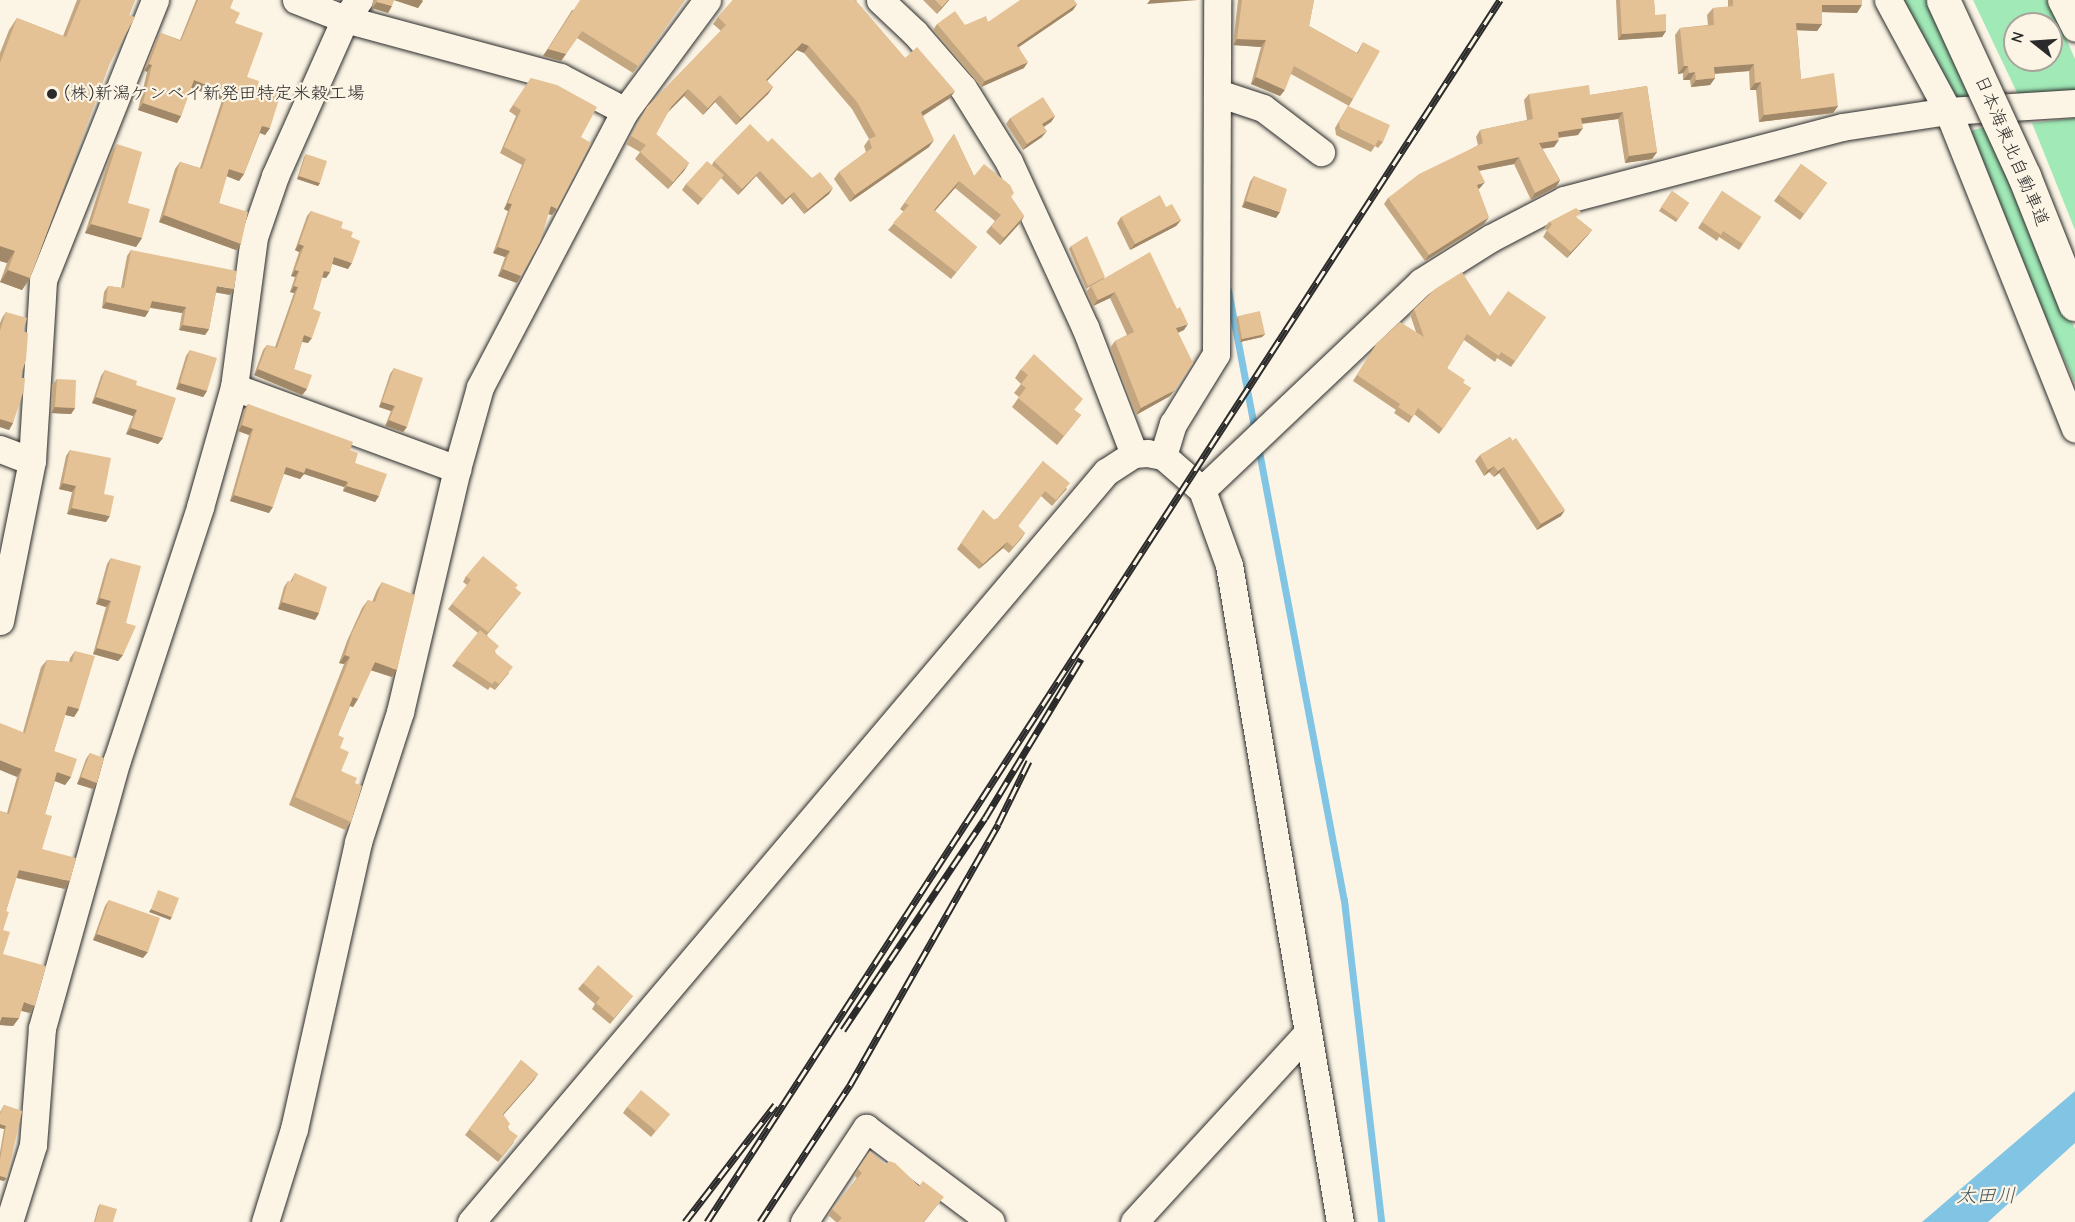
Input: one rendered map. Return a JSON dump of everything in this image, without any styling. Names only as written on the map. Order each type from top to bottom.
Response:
[{"type":"highway","name":"日本海東北自動車道","points":[[1943,0],[2024,176],[2075,304]]},
{"type":"highway","name":"日本海東北自動車道","points":[[1962,0],[2044,176],[2075,254]]},
{"type":"street","points":[[0,621],[32,461],[42,280],[155,0]]},
{"type":"street","points":[[296,0],[352,10],[560,77],[625,111]]},
{"type":"street","points":[[265,1222],[294,1130],[358,842],[400,712],[457,469],[480,387],[625,111],[707,0]]},
{"type":"street","points":[[880,0],[915,33],[963,88],[1009,162],[1085,327],[1148,454],[1202,490],[1229,565],[1340,1222]]},
{"type":"street","points":[[471,1222],[1106,472],[1148,454],[1173,424],[1216,354],[1217,0]]},
{"type":"street","points":[[1888,0],[1948,111],[2070,397],[2075,429]]},
{"type":"street","points":[[2061,0],[2075,28]]},
{"type":"street","points":[[9,1222],[33,1145],[42,1028],[117,760],[200,507],[234,387],[254,237],[275,176],[352,10]]},
{"type":"street","points":[[1218,93],[1263,108],[1321,152]]},
{"type":"street","points":[[1202,490],[1421,282],[1491,238],[1564,200],[1842,127],[1948,111],[2075,103]]},
{"type":"street","points":[[234,387],[457,469]]},
{"type":"street","points":[[0,449],[32,461]]},
{"type":"street","points":[[1134,1222],[1307,1033]]},
{"type":"street","points":[[804,1222],[866,1128],[991,1222]]},
{"type":"green space","points":[[1893,0],[1930,0],[1982,103],[1950,103]]},
{"type":"green space","points":[[1973,0],[2049,0],[2054,12],[2003,12],[2003,63]]},
{"type":"green space","points":[[2063,32],[2075,59],[2075,100],[2021,101],[2007,72],[2063,72]]},
{"type":"green space","points":[[2075,118],[2075,230],[2032,123]]},
{"type":"green space","points":[[1992,125],[2075,329],[2075,383],[1963,133]]},
{"type":"water","name":"太田川","points":[[2075,1091],[2075,1143],[1988,1222],[1922,1222]]},
{"type":"building","name":"(株)新潟ケンベイ新発田特定米穀工場","points":[[81,0],[135,0],[129,15],[135,17],[109,65],[30,278],[8,270],[15,251],[0,246],[0,63],[17,18],[66,37]]},
{"type":"building","points":[[198,0],[233,0],[230,8],[240,13],[235,23],[263,33],[247,77],[259,81],[258,85],[281,93],[270,128],[262,126],[244,174],[229,169],[219,203],[248,212],[241,244],[164,215],[180,162],[202,169],[227,93],[194,80],[181,116],[143,103],[152,65],[149,64],[161,33],[181,41]]},
{"type":"building","points":[[377,0],[394,0],[392,6],[377,2]]},
{"type":"building","points":[[580,0],[685,0],[638,66],[582,31],[566,54],[548,49]]},
{"type":"building","points":[[733,0],[855,0],[905,58],[917,47],[955,91],[921,112],[934,140],[855,195],[839,172],[872,148],[869,139],[876,136],[857,102],[809,46],[802,43],[766,80],[773,87],[741,118],[720,95],[708,108],[688,89],[671,107],[656,134],[689,163],[673,182],[640,152],[646,145],[631,136],[647,107],[726,25],[718,17]]},
{"type":"building","points":[[935,0],[948,0],[942,7]]},
{"type":"building","points":[[1020,0],[1074,0],[1077,4],[1017,45],[1028,62],[985,81],[937,24],[955,11],[965,25],[986,16],[988,22]]},
{"type":"building","points":[[1242,0],[1314,0],[1309,26],[1358,54],[1363,42],[1380,51],[1353,99],[1294,66],[1285,90],[1256,77],[1266,40],[1237,39]]},
{"type":"building","points":[[1620,0],[1654,0],[1655,15],[1666,14],[1666,31],[1622,34]]},
{"type":"building","points":[[1733,0],[1862,0],[1862,5],[1822,5],[1822,24],[1796,23],[1801,79],[1834,73],[1838,106],[1764,115],[1761,82],[1755,83],[1754,64],[1714,67],[1715,78],[1696,80],[1695,72],[1689,73],[1688,66],[1684,66],[1680,28],[1714,25],[1713,8],[1733,6]]},
{"type":"building","points":[[531,78],[557,85],[597,107],[581,137],[591,143],[557,209],[551,206],[540,242],[521,276],[503,269],[510,251],[498,247],[512,204],[508,203],[526,159],[504,147],[521,110],[513,105]]},
{"type":"building","points":[[1589,85],[1590,95],[1647,86],[1657,152],[1629,156],[1623,112],[1581,118],[1583,128],[1558,132],[1559,140],[1539,143],[1560,180],[1535,193],[1519,157],[1477,166],[1485,182],[1477,185],[1489,217],[1429,255],[1388,198],[1419,174],[1483,143],[1480,130],[1533,119],[1529,94]]},
{"type":"building","points":[[1043,97],[1055,116],[1042,124],[1047,131],[1027,144],[1010,118]]},
{"type":"building","points":[[1348,106],[1390,125],[1383,142],[1378,140],[1375,146],[1340,129],[1339,122]]},
{"type":"building","points":[[750,124],[768,142],[772,138],[812,178],[820,172],[833,188],[808,209],[794,192],[786,199],[760,171],[742,189],[714,161]]},
{"type":"building","points":[[954,134],[974,176],[984,164],[1010,185],[1014,193],[1011,197],[1024,216],[1004,238],[991,226],[1001,215],[959,181],[934,210],[977,247],[956,272],[893,223],[909,205],[905,203]]},
{"type":"building","points":[[117,144],[142,152],[128,203],[150,209],[142,238],[91,224]]},
{"type":"building","points":[[306,154],[327,161],[320,183],[299,176]]},
{"type":"building","points":[[707,161],[724,175],[703,199],[686,184]]},
{"type":"building","points":[[1801,164],[1827,183],[1804,214],[1779,195]]},
{"type":"building","points":[[1254,176],[1287,189],[1280,212],[1246,201]]},
{"type":"building","points":[[1672,191],[1689,203],[1678,219],[1661,207]]},
{"type":"building","points":[[1722,191],[1761,217],[1743,244],[1723,231],[1721,235],[1702,222]]},
{"type":"building","points":[[1160,195],[1166,207],[1172,204],[1181,220],[1135,244],[1121,217]]},
{"type":"building","points":[[1576,208],[1581,212],[1576,217],[1592,230],[1571,252],[1547,231],[1552,224],[1549,222]]},
{"type":"building","points":[[311,211],[343,222],[341,228],[353,232],[351,237],[360,241],[352,263],[334,257],[330,272],[324,271],[313,309],[321,312],[312,338],[304,335],[294,369],[312,375],[307,389],[258,369],[267,345],[277,348],[298,287],[294,286],[299,271],[295,270],[304,246],[299,244]]},
{"type":"building","points":[[1087,236],[1105,277],[1088,286],[1071,246]]},
{"type":"building","points":[[131,250],[237,271],[234,289],[217,286],[209,329],[183,325],[186,307],[152,301],[149,311],[106,302],[108,286],[124,288]]},
{"type":"building","points":[[1150,252],[1177,309],[1180,307],[1188,324],[1176,328],[1193,363],[1175,390],[1141,408],[1115,341],[1134,332],[1115,292],[1098,300],[1091,286]]},
{"type":"building","points":[[1462,272],[1490,316],[1508,291],[1546,317],[1515,361],[1501,352],[1499,356],[1467,334],[1447,368],[1465,380],[1463,383],[1471,388],[1443,429],[1418,408],[1413,417],[1398,407],[1400,404],[1357,375],[1377,343],[1400,322],[1424,337],[1414,309],[1435,289]]},
{"type":"building","points":[[1260,311],[1265,334],[1242,339],[1238,316]]},
{"type":"building","points":[[6,312],[27,318],[23,331],[28,333],[26,360],[20,378],[25,378],[24,390],[13,423],[0,419],[0,331]]},
{"type":"building","points":[[190,350],[217,358],[207,391],[180,383]]},
{"type":"building","points":[[1034,354],[1083,399],[1074,410],[1081,415],[1064,436],[1018,398],[1026,388],[1021,384],[1028,375],[1021,369]]},
{"type":"building","points":[[394,368],[423,378],[407,427],[389,420],[395,406],[382,402]]},
{"type":"building","points":[[105,370],[137,381],[136,385],[176,398],[163,438],[131,428],[137,410],[96,397]]},
{"type":"building","points":[[57,379],[76,380],[75,408],[55,407]]},
{"type":"building","points":[[248,404],[353,442],[350,450],[358,453],[355,463],[387,474],[379,496],[347,486],[348,482],[306,468],[304,473],[286,467],[273,507],[234,495],[253,429],[242,425]]},
{"type":"building","points":[[1510,437],[1512,441],[1516,438],[1565,510],[1541,524],[1504,467],[1498,471],[1494,466],[1488,470],[1480,455]]},
{"type":"building","points":[[70,450],[111,458],[104,494],[114,496],[110,516],[72,508],[76,486],[63,483]]},
{"type":"building","points":[[1043,461],[1070,483],[1056,500],[1045,491],[1018,526],[1025,533],[1013,547],[1007,542],[983,564],[961,543],[983,510],[994,520],[998,518]]},
{"type":"building","points":[[483,556],[518,585],[515,588],[521,593],[488,632],[452,604],[471,580],[466,576]]},
{"type":"building","points":[[111,558],[141,566],[126,623],[136,626],[123,655],[97,648],[111,601],[100,598]]},
{"type":"building","points":[[295,573],[327,587],[319,613],[282,602],[288,581],[292,582]]},
{"type":"building","points":[[382,582],[415,595],[397,670],[375,662],[358,699],[353,697],[338,735],[344,738],[340,748],[349,752],[341,771],[357,778],[355,783],[362,786],[351,822],[295,797],[350,657],[345,655],[352,633],[368,600],[375,602]]},
{"type":"building","points":[[480,630],[499,646],[494,652],[513,667],[499,684],[495,681],[492,684],[456,660]]},
{"type":"building","points":[[75,651],[95,656],[79,709],[68,706],[54,751],[77,759],[71,777],[57,772],[45,814],[52,816],[42,849],[76,858],[70,881],[19,870],[6,911],[9,912],[3,930],[10,932],[3,954],[46,966],[35,1006],[24,1002],[19,1018],[2,1017],[0,1022],[0,811],[9,814],[22,769],[0,760],[0,723],[25,733],[47,660],[72,662]]},
{"type":"building","points":[[90,753],[104,758],[97,783],[81,777]]},
{"type":"building","points":[[158,890],[179,898],[172,917],[151,909]]},
{"type":"building","points":[[109,900],[160,918],[148,952],[97,934]]},
{"type":"building","points":[[598,965],[633,996],[614,1018],[596,1003],[600,998],[583,983]]},
{"type":"building","points":[[521,1060],[538,1074],[503,1114],[510,1124],[507,1128],[518,1136],[502,1156],[469,1129]]},
{"type":"building","points":[[641,1090],[670,1114],[656,1131],[627,1107]]},
{"type":"building","points":[[4,1105],[22,1111],[7,1178],[0,1176],[0,1160],[6,1126],[0,1124],[0,1114]]},
{"type":"building","points":[[870,1151],[885,1165],[889,1161],[895,1163],[919,1186],[923,1181],[944,1197],[923,1222],[838,1222],[842,1218],[832,1209],[862,1173],[858,1169]]},
{"type":"building","points":[[100,1204],[117,1209],[113,1222],[95,1222]]},
{"type":"waterway","points":[[1228,290],[1255,432]]},
{"type":"waterway","points":[[1258,446],[1344,900],[1381,1222]]},
{"type":"railway","points":[[707,1222],[1500,0]]},
{"type":"railway","points":[[843,1030],[985,818],[1081,659]]},
{"type":"railway","points":[[760,1222],[850,1085],[998,824],[1029,761]]},
{"type":"railway","points":[[685,1222],[775,1105]]},
{"type":"place","name":"(株)新潟ケンベイ新発田特定米穀工場","points":[[52,94]]}]
